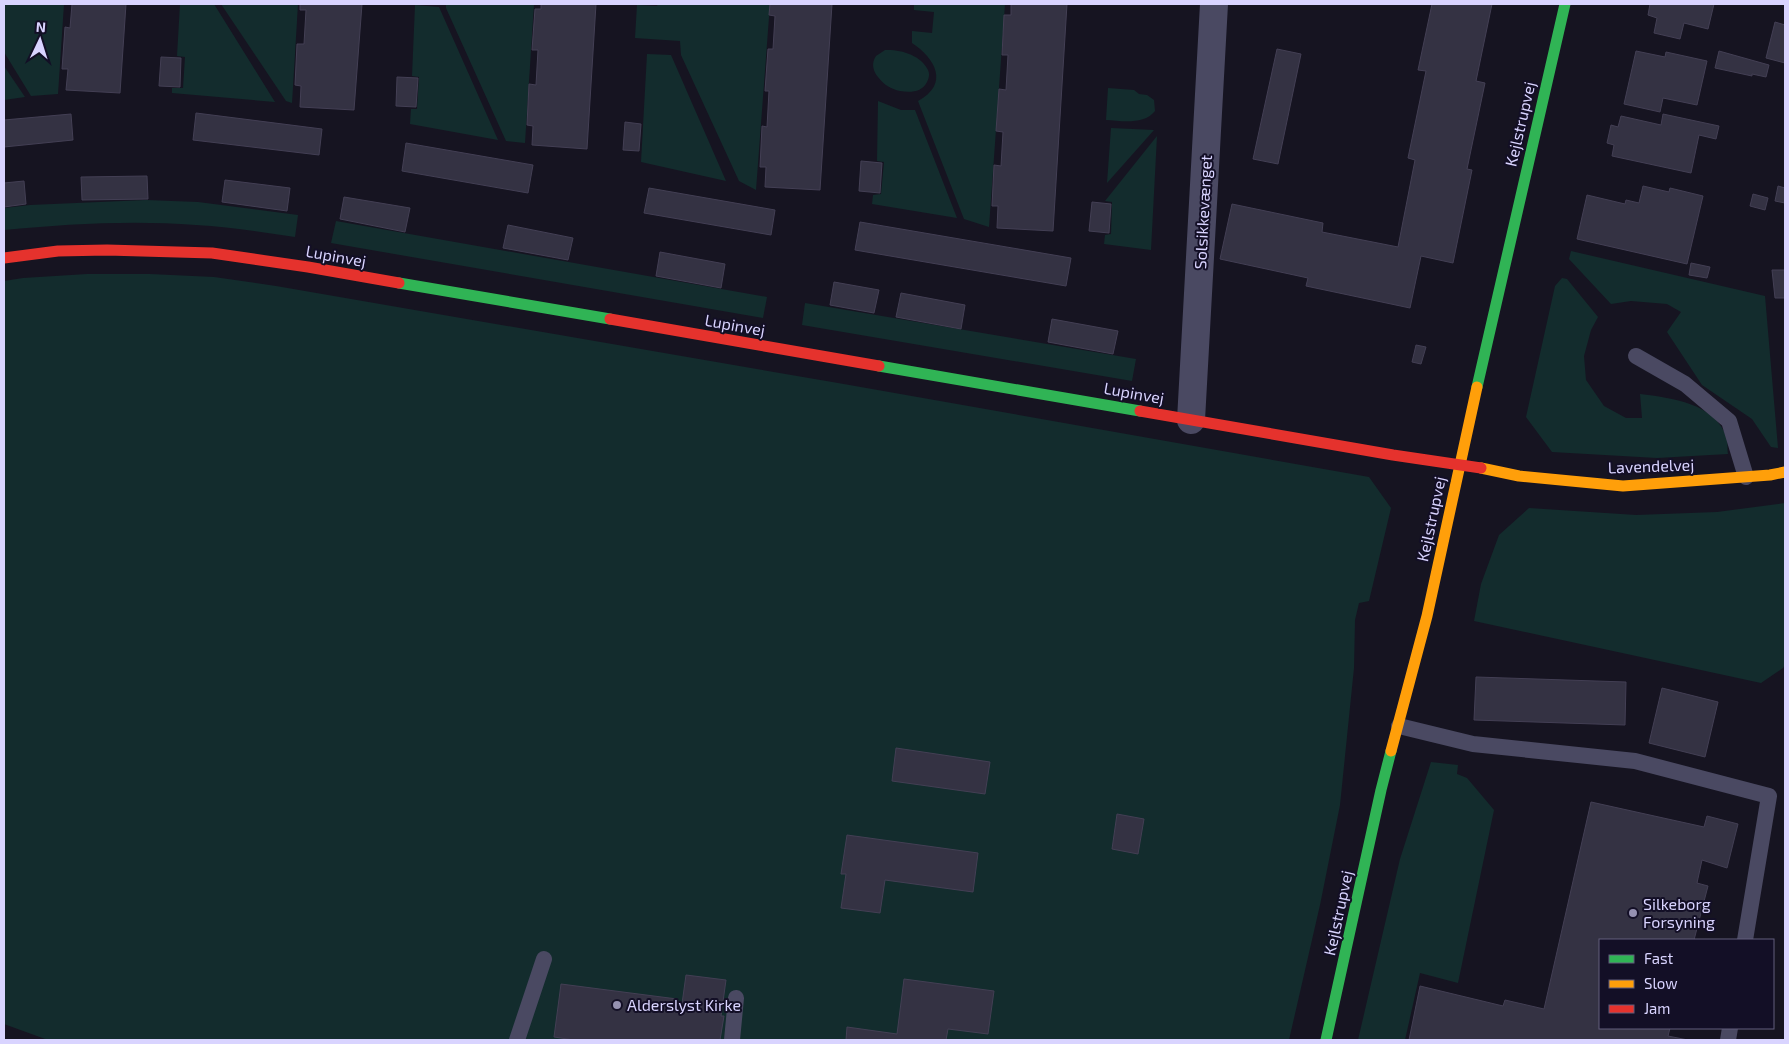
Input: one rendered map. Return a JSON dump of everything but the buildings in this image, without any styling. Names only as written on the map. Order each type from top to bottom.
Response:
[{"type":"street","name":"Solsikkevænget","points":[[1191,420],[1214,4]]},
{"type":"street","name":"Kejlstrupvej","points":[[1326,1040],[1382,790],[1427,616],[1459,464],[1565,4]]},
{"type":"street","name":"Lupinvej","points":[[4,258],[58,251],[107,250],[212,253],[308,267],[1393,455],[1459,464]]},
{"type":"street","name":"Lavendelvej","points":[[1459,464],[1519,476],[1623,486],[1785,472]]},
{"type":"lane","points":[[1636,356],[1685,384],[1729,421],[1746,476]]},
{"type":"lane","points":[[1399,726],[1473,744],[1635,761],[1769,796],[1745,939]]},
{"type":"lane","points":[[517,1040],[544,959]]},
{"type":"lane","points":[[732,1040],[736,998]]},
{"type":"green space","points":[[4,4],[64,4],[58,94],[31,96],[4,52]]},
{"type":"green space","points":[[180,4],[214,4],[275,102],[172,93],[172,88],[183,88],[185,57],[177,56]]},
{"type":"green space","points":[[221,4],[298,4],[292,103],[286,101]]},
{"type":"green space","points":[[446,4],[534,4],[525,143],[506,141],[446,8]]},
{"type":"green space","points":[[658,4],[770,4],[756,190],[739,181],[681,55],[680,41],[635,38],[637,5],[657,6]]},
{"type":"green space","points":[[914,4],[1005,4],[989,227],[964,219],[918,101],[934,87],[936,71],[927,56],[912,43],[912,31],[932,33],[934,12],[914,10]]},
{"type":"green space","points":[[415,5],[439,7],[498,140],[410,124],[411,109],[417,109],[419,77],[412,76]]},
{"type":"green space","points":[[885,50],[903,52],[920,60],[929,73],[925,85],[916,91],[904,92],[894,89],[883,82],[875,72],[873,64],[876,56]]},
{"type":"green space","points":[[647,54],[671,55],[726,181],[641,162]]},
{"type":"green space","points":[[4,66],[25,97],[4,100]]},
{"type":"green space","points":[[1108,88],[1134,90],[1139,94],[1147,95],[1154,100],[1155,111],[1139,120],[1106,120]]},
{"type":"green space","points":[[878,101],[901,110],[915,110],[957,218],[872,204],[873,195],[881,194],[884,162],[877,161]]},
{"type":"green space","points":[[1111,128],[1154,130],[1107,183]]},
{"type":"green space","points":[[1157,136],[1151,250],[1104,244],[1105,235],[1111,234],[1112,202],[1105,201]]},
{"type":"green space","points":[[146,200],[198,202],[298,215],[295,237],[221,227],[148,223],[76,224],[4,230],[4,208],[30,205]]},
{"type":"green space","points":[[336,221],[767,297],[763,318],[331,243]]},
{"type":"green space","points":[[1571,251],[1765,296],[1778,448],[1771,447],[1752,419],[1702,385],[1667,332],[1681,312],[1667,304],[1631,301],[1611,304],[1569,259]]},
{"type":"green space","points":[[87,274],[214,277],[276,286],[1369,477],[1391,508],[1369,601],[1359,603],[1355,620],[1354,668],[1340,805],[1320,905],[1289,1040],[48,1040],[4,1024],[4,281]]},
{"type":"green space","points":[[1562,278],[1567,279],[1598,317],[1591,330],[1584,356],[1586,380],[1604,406],[1626,418],[1642,418],[1640,394],[1691,404],[1713,417],[1721,426],[1727,438],[1728,454],[1657,458],[1552,452],[1526,417],[1555,286]]},
{"type":"green space","points":[[805,303],[1136,359],[1132,381],[802,325]]},
{"type":"green space","points":[[1785,503],[1785,665],[1761,683],[1474,621],[1481,584],[1499,535],[1529,508],[1636,515],[1717,512]]},
{"type":"green space","points":[[1431,762],[1458,765],[1457,774],[1467,778],[1494,810],[1458,983],[1420,973],[1405,1040],[1358,1040],[1400,859]]},
{"type":"traffic: fast","points":[[1477,387],[1565,4]]},
{"type":"traffic: fast","points":[[399,283],[610,319]]},
{"type":"traffic: fast","points":[[879,366],[1140,411]]},
{"type":"traffic: fast","points":[[1326,1040],[1391,751]]},
{"type":"traffic: slow","points":[[1391,751],[1427,616],[1477,387]]},
{"type":"traffic: slow","points":[[1481,468],[1519,476],[1623,486],[1770,475],[1785,472]]},
{"type":"traffic: jam","points":[[4,258],[58,251],[107,250],[212,253],[399,283]]},
{"type":"traffic: jam","points":[[610,319],[879,366]]},
{"type":"traffic: jam","points":[[1140,411],[1393,455],[1481,468]]},
{"type":"place","name":"Silkeborg Forsyning","points":[[1633,913]]},
{"type":"place","name":"Alderslyst Kirke","points":[[617,1005]]}]
